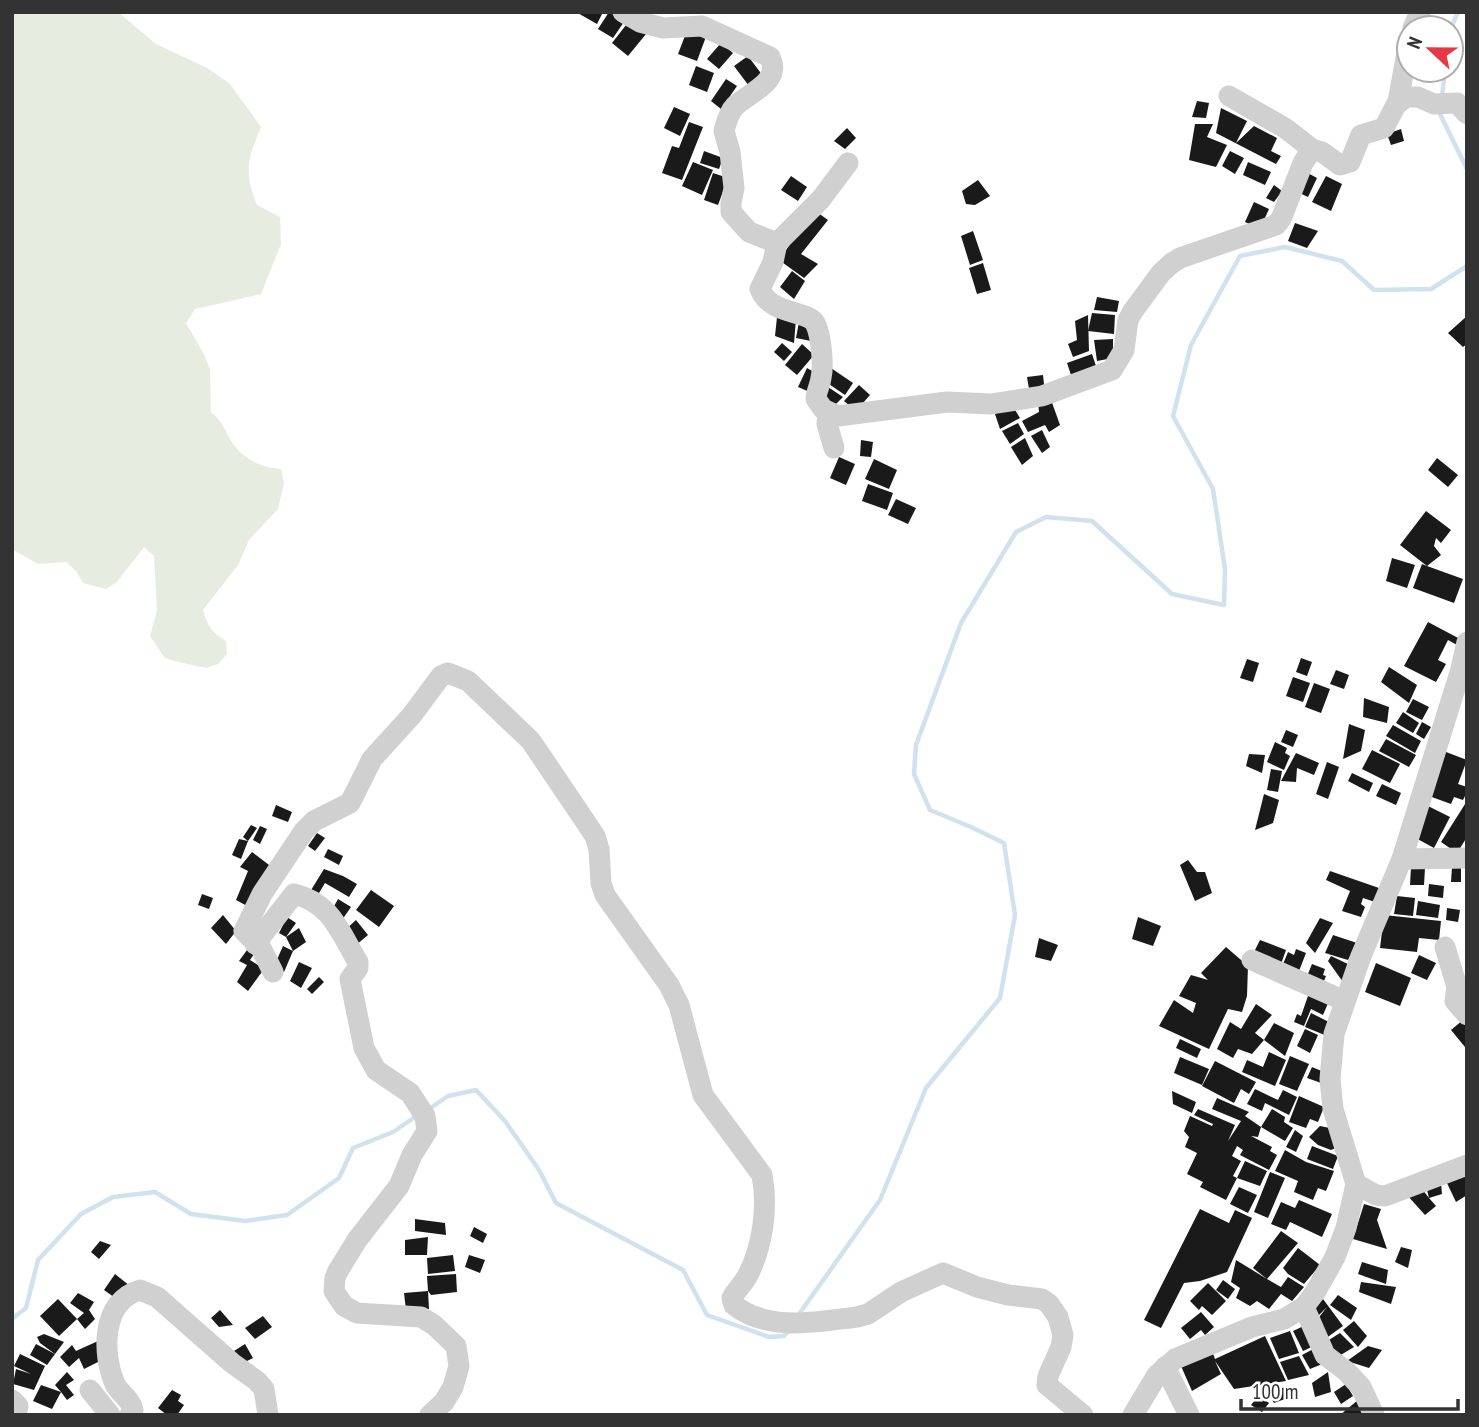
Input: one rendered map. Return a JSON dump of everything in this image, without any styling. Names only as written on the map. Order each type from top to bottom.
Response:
[{"type":"street","points":[[623,12],[632,19],[663,28],[702,26],[770,57],[773,70],[768,81],[735,106],[724,131],[730,152],[734,188],[730,203],[732,212],[749,232],[777,243]]},
{"type":"street","points":[[1229,96],[1285,128],[1312,149],[1345,164],[1359,137],[1384,128],[1398,102],[1401,84]]},
{"type":"street","points":[[1398,102],[1412,97],[1434,104],[1462,108]]},
{"type":"street","points":[[848,163],[821,199],[777,243],[773,262],[760,289],[762,295],[776,306],[809,317],[816,324],[822,356],[821,377],[816,396],[828,413],[838,416],[947,402],[991,404],[1042,396],[1112,370],[1124,350],[1128,320],[1161,273],[1180,258],[1276,225],[1281,219],[1303,163],[1312,149]]},
{"type":"street","points":[[828,413],[827,424],[834,449]]},
{"type":"street","points":[[1133,1415],[1149,1387],[1175,1359],[1252,1327],[1284,1319],[1304,1307],[1324,1279],[1335,1257],[1346,1228],[1356,1184],[1333,1109],[1330,1079],[1334,1034],[1361,956],[1402,859],[1467,642]]},
{"type":"street","points":[[273,972],[261,948],[244,933],[244,928],[278,867],[314,821],[348,806],[372,759],[412,715],[440,676],[448,673],[468,681],[531,741],[581,811],[598,843],[601,883],[605,895],[669,985],[679,1005],[704,1095],[762,1175],[765,1190],[758,1249],[747,1277],[733,1294],[732,1302],[741,1311],[776,1323],[857,1317],[868,1314],[901,1292],[943,1273],[976,1287],[1008,1295],[1042,1299],[1058,1317],[1063,1335],[1062,1347],[1048,1376],[1047,1385],[1083,1415]]},
{"type":"street","points":[[1402,859],[1467,858]]},
{"type":"street","points":[[256,944],[294,894],[321,907],[336,920],[358,962],[358,968],[350,979],[364,1048],[376,1070],[410,1093],[425,1116],[427,1131],[412,1155],[399,1186],[357,1240],[338,1271],[334,1287],[341,1303],[352,1311],[421,1317],[434,1325],[456,1346],[459,1366],[453,1387],[444,1402],[427,1414]]},
{"type":"street","points":[[1445,947],[1457,987],[1455,1000],[1467,1015]]},
{"type":"street","points":[[1252,960],[1345,1001]]},
{"type":"street","points":[[1356,1184],[1376,1195],[1385,1196],[1467,1165]]},
{"type":"street","points":[[130,1415],[133,1410],[131,1404],[116,1387],[109,1368],[106,1334],[120,1303],[140,1290],[157,1297],[232,1363],[257,1381],[264,1389],[268,1415]]},
{"type":"street","points":[[1304,1307],[1325,1355],[1361,1387],[1374,1415]]},
{"type":"street","points":[[1165,1367],[1189,1415]]},
{"type":"street","points":[[90,1390],[110,1415]]},
{"type":"street","points":[[12,1401],[18,1406],[16,1415]]},
{"type":"shaded area","points":[[118,12],[156,44],[207,68],[230,84],[261,127],[249,166],[250,183],[257,205],[280,217],[281,244],[261,294],[195,309],[186,323],[210,370],[211,412],[243,455],[268,467],[281,469],[284,483],[278,509],[249,540],[238,565],[203,610],[211,628],[226,641],[227,654],[218,664],[206,668],[165,658],[150,636],[157,610],[154,556],[144,547],[117,582],[106,589],[83,583],[76,571],[66,562],[38,564],[12,549],[12,13]]},
{"type":"building","points":[[576,12],[603,12],[597,24]]},
{"type":"building","points":[[609,12],[616,12],[626,19],[613,38],[598,29]]},
{"type":"building","points":[[630,20],[646,34],[628,56],[612,43]]},
{"type":"building","points":[[688,28],[707,34],[697,61],[678,54]]},
{"type":"building","points":[[721,43],[733,53],[719,69],[707,59]]},
{"type":"building","points":[[748,56],[763,76],[749,86],[734,66]]},
{"type":"building","points":[[696,66],[714,73],[707,92],[689,85]]},
{"type":"building","points":[[726,79],[737,86],[721,109],[711,101]]},
{"type":"building","points":[[1197,101],[1209,103],[1206,118],[1192,117]]},
{"type":"building","points":[[674,107],[690,114],[680,136],[664,128]]},
{"type":"building","points":[[1221,108],[1247,121],[1236,143],[1254,126],[1277,138],[1271,151],[1281,156],[1276,164],[1216,133]]},
{"type":"building","points":[[689,122],[703,127],[682,180],[662,173],[672,146],[679,148]]},
{"type":"building","points":[[1195,124],[1213,124],[1207,137],[1227,145],[1216,167],[1189,160]]},
{"type":"building","points":[[847,128],[856,138],[845,149],[834,141]]},
{"type":"building","points":[[1401,129],[1404,141],[1391,145],[1387,134]]},
{"type":"building","points":[[704,151],[723,158],[719,169],[700,163]]},
{"type":"building","points":[[1230,151],[1244,158],[1235,174],[1222,166]]},
{"type":"building","points":[[693,162],[713,170],[702,195],[682,186]]},
{"type":"building","points":[[1248,162],[1271,172],[1265,185],[1243,175]]},
{"type":"building","points":[[1304,171],[1317,178],[1308,197],[1295,191]]},
{"type":"building","points":[[713,173],[728,178],[718,205],[704,200]]},
{"type":"building","points":[[791,176],[807,187],[798,201],[781,190]]},
{"type":"building","points":[[1326,176],[1342,184],[1331,211],[1312,202]]},
{"type":"building","points":[[978,180],[990,196],[975,205],[966,204],[962,191]]},
{"type":"building","points":[[1274,185],[1282,191],[1274,202],[1266,198]]},
{"type":"building","points":[[1254,202],[1269,209],[1260,229],[1245,222]]},
{"type":"building","points":[[814,210],[828,220],[801,254],[818,264],[804,278],[779,260]]},
{"type":"building","points":[[1295,223],[1318,231],[1307,248],[1288,241]]},
{"type":"building","points":[[973,231],[983,260],[970,265],[961,236]]},
{"type":"building","points":[[983,263],[991,290],[977,294],[969,268]]},
{"type":"building","points":[[792,271],[805,281],[794,299],[780,287]]},
{"type":"building","points":[[1097,297],[1119,301],[1117,312],[1094,310]]},
{"type":"building","points":[[1092,313],[1115,315],[1114,334],[1088,331]]},
{"type":"building","points":[[1088,315],[1089,351],[1073,357],[1068,344],[1077,340],[1075,321]]},
{"type":"building","points":[[1467,316],[1467,344],[1463,347],[1448,333]]},
{"type":"building","points":[[777,317],[796,319],[794,343],[775,336]]},
{"type":"building","points":[[799,322],[809,329],[811,341],[796,338]]},
{"type":"building","points":[[1113,339],[1113,358],[1097,361],[1094,340]]},
{"type":"building","points":[[782,343],[792,352],[784,361],[774,352]]},
{"type":"building","points":[[802,344],[814,355],[797,375],[785,365]]},
{"type":"building","points":[[1092,354],[1098,372],[1073,381],[1067,363]]},
{"type":"building","points":[[807,368],[819,375],[812,393],[798,387]]},
{"type":"building","points":[[831,368],[853,383],[845,395],[823,380]]},
{"type":"building","points":[[1043,375],[1045,393],[1030,395],[1027,377]]},
{"type":"building","points":[[825,385],[843,397],[833,407],[818,397]]},
{"type":"building","points":[[859,385],[870,395],[856,411],[844,401]]},
{"type":"building","points":[[1050,397],[1060,425],[1049,432],[1045,425],[1028,432],[1022,421],[1039,412],[1038,402]]},
{"type":"building","points":[[1012,405],[1020,418],[1000,429],[995,414]]},
{"type":"building","points":[[1018,423],[1024,434],[1010,444],[1002,431]]},
{"type":"building","points":[[1042,430],[1050,447],[1042,453],[1031,436]]},
{"type":"building","points":[[1025,438],[1033,456],[1022,465],[1011,447]]},
{"type":"building","points":[[861,440],[873,442],[871,457],[860,456]]},
{"type":"building","points":[[839,457],[855,464],[846,485],[830,478]]},
{"type":"building","points":[[1437,458],[1458,475],[1448,487],[1428,470]]},
{"type":"building","points":[[874,459],[897,470],[889,489],[865,479]]},
{"type":"building","points":[[868,484],[893,493],[887,510],[862,501]]},
{"type":"building","points":[[896,499],[916,508],[908,524],[888,515]]},
{"type":"building","points":[[1426,511],[1451,530],[1441,543],[1436,538],[1434,546],[1441,555],[1427,566],[1400,545]]},
{"type":"building","points":[[1392,558],[1415,565],[1407,588],[1386,581]]},
{"type":"building","points":[[1422,564],[1463,579],[1454,603],[1413,588]]},
{"type":"building","points":[[1428,622],[1460,639],[1457,645],[1448,640],[1438,660],[1446,664],[1436,682],[1404,666]]},
{"type":"building","points":[[1301,658],[1312,662],[1307,676],[1296,672]]},
{"type":"building","points":[[1247,659],[1259,663],[1253,682],[1240,678]]},
{"type":"building","points":[[1389,667],[1417,685],[1409,703],[1381,682]]},
{"type":"building","points":[[1336,670],[1349,675],[1344,689],[1330,684]]},
{"type":"building","points":[[1293,677],[1310,683],[1303,702],[1286,696]]},
{"type":"building","points":[[1314,683],[1330,689],[1321,713],[1305,707]]},
{"type":"building","points":[[1364,698],[1389,707],[1387,723],[1363,717]]},
{"type":"building","points":[[1413,699],[1429,707],[1422,720],[1406,712]]},
{"type":"building","points":[[1403,712],[1419,723],[1413,733],[1396,723]]},
{"type":"building","points":[[1422,722],[1431,727],[1424,739],[1416,734]]},
{"type":"building","points":[[1349,724],[1365,730],[1361,751],[1343,759]]},
{"type":"building","points":[[1393,725],[1421,741],[1415,753],[1386,736]]},
{"type":"building","points":[[1286,730],[1298,735],[1293,747],[1281,742]]},
{"type":"building","points":[[1386,739],[1416,755],[1409,767],[1379,751]]},
{"type":"building","points":[[1275,742],[1287,748],[1285,753],[1290,756],[1284,770],[1267,762]]},
{"type":"building","points":[[1372,750],[1400,764],[1390,783],[1362,769]]},
{"type":"building","points":[[1446,752],[1467,760],[1458,784],[1467,787],[1467,792],[1463,800],[1454,797],[1451,804],[1429,796]]},
{"type":"building","points":[[1296,753],[1319,763],[1314,775],[1297,768],[1296,782],[1281,781]]},
{"type":"building","points":[[1249,754],[1265,755],[1262,773],[1246,766]]},
{"type":"building","points":[[1327,762],[1339,767],[1328,799],[1316,794]]},
{"type":"building","points":[[1271,769],[1282,771],[1278,792],[1267,790]]},
{"type":"building","points":[[1352,773],[1373,783],[1369,792],[1348,781]]},
{"type":"building","points":[[1382,784],[1401,793],[1396,805],[1376,796]]},
{"type":"building","points":[[1264,794],[1279,800],[1273,823],[1255,830]]},
{"type":"building","points":[[1467,801],[1467,837],[1457,853],[1441,842]]},
{"type":"building","points":[[276,805],[292,812],[288,822],[272,816]]},
{"type":"building","points":[[1428,806],[1450,817],[1434,848],[1412,836]]},
{"type":"building","points":[[251,825],[257,828],[248,841],[243,837]]},
{"type":"building","points":[[260,826],[267,829],[260,844],[253,840]]},
{"type":"building","points":[[317,833],[325,838],[315,851],[308,846]]},
{"type":"building","points":[[239,839],[248,841],[241,859],[232,855]]},
{"type":"building","points":[[328,849],[343,856],[339,865],[324,857]]},
{"type":"building","points":[[252,852],[273,868],[249,907],[236,900],[248,871],[240,867]]},
{"type":"building","points":[[1188,860],[1197,872],[1205,872],[1212,893],[1195,901],[1180,865]]},
{"type":"building","points":[[1411,867],[1425,868],[1424,885],[1410,885]]},
{"type":"building","points":[[1452,867],[1461,867],[1461,882],[1451,882]]},
{"type":"building","points":[[324,869],[357,884],[349,897],[325,883],[316,898],[308,895]]},
{"type":"building","points":[[1330,871],[1379,888],[1375,902],[1363,898],[1361,904],[1365,907],[1361,917],[1342,911],[1350,891],[1326,880]]},
{"type":"building","points":[[1429,884],[1444,886],[1443,898],[1428,896]]},
{"type":"building","points":[[371,890],[394,906],[379,927],[356,910]]},
{"type":"building","points":[[202,894],[213,898],[209,909],[198,905]]},
{"type":"building","points":[[1397,896],[1415,898],[1413,916],[1394,914]]},
{"type":"building","points":[[338,899],[351,907],[342,920],[332,910]]},
{"type":"building","points":[[1418,901],[1440,905],[1438,918],[1416,915]]},
{"type":"building","points":[[1447,908],[1460,910],[1458,922],[1446,920]]},
{"type":"building","points":[[223,915],[236,931],[226,944],[211,928]]},
{"type":"building","points":[[1384,915],[1441,921],[1439,940],[1419,938],[1417,952],[1380,948]]},
{"type":"building","points":[[287,917],[296,923],[286,937],[279,933]]},
{"type":"building","points":[[1138,917],[1161,926],[1153,946],[1132,939]]},
{"type":"building","points":[[1320,918],[1333,923],[1315,953],[1306,943]]},
{"type":"building","points":[[356,920],[368,935],[350,950],[342,933]]},
{"type":"building","points":[[299,928],[306,942],[293,951],[286,937]]},
{"type":"building","points":[[1333,935],[1357,943],[1348,960],[1325,953]]},
{"type":"building","points":[[1039,938],[1058,945],[1051,961],[1035,957]]},
{"type":"building","points":[[1260,940],[1286,950],[1281,964],[1254,952]]},
{"type":"building","points":[[250,946],[256,951],[250,960],[264,969],[248,991],[237,982],[247,965],[239,961]]},
{"type":"building","points":[[283,946],[293,951],[284,972],[275,964]]},
{"type":"building","points":[[1226,947],[1248,966],[1247,996],[1242,1012],[1228,1009],[1209,1049],[1159,1026],[1174,1000],[1193,1013],[1196,1003],[1179,996],[1191,975],[1208,980],[1201,973]]},
{"type":"building","points":[[1296,949],[1306,953],[1299,971],[1283,964],[1288,952],[1294,955]]},
{"type":"building","points":[[1419,955],[1436,963],[1427,980],[1411,973]]},
{"type":"building","points":[[1331,956],[1350,965],[1343,982],[1328,961]]},
{"type":"building","points":[[299,962],[312,968],[301,988],[290,981]]},
{"type":"building","points":[[1376,963],[1411,978],[1400,1006],[1365,992]]},
{"type":"building","points":[[1312,964],[1325,969],[1323,975],[1326,976],[1322,986],[1303,986]]},
{"type":"building","points":[[319,977],[324,982],[312,994],[307,989]]},
{"type":"building","points":[[1309,993],[1329,1001],[1323,1015],[1311,1009],[1304,1026],[1294,1022],[1297,1014],[1301,1016]]},
{"type":"building","points":[[1256,1004],[1272,1015],[1255,1033],[1264,1040],[1252,1054],[1238,1049],[1233,1058],[1217,1049],[1230,1022],[1241,1029]]},
{"type":"building","points":[[1311,1013],[1331,1023],[1327,1036],[1305,1027]]},
{"type":"building","points":[[1463,1020],[1467,1024],[1465,1047],[1451,1030]]},
{"type":"building","points":[[1274,1023],[1294,1033],[1285,1056],[1264,1040]]},
{"type":"building","points":[[1305,1029],[1318,1035],[1310,1053],[1297,1046]]},
{"type":"building","points":[[1180,1039],[1201,1049],[1197,1058],[1176,1048]]},
{"type":"building","points":[[1269,1052],[1286,1060],[1275,1086],[1242,1072],[1247,1060],[1263,1067]]},
{"type":"building","points":[[1290,1056],[1309,1064],[1297,1091],[1279,1084]]},
{"type":"building","points":[[1180,1057],[1209,1069],[1202,1085],[1174,1073]]},
{"type":"building","points":[[1215,1061],[1256,1082],[1249,1094],[1241,1089],[1234,1103],[1202,1086]]},
{"type":"building","points":[[1312,1067],[1324,1072],[1324,1084],[1307,1078]]},
{"type":"building","points":[[1255,1089],[1278,1100],[1283,1090],[1297,1097],[1289,1115],[1265,1103],[1262,1111],[1247,1104]]},
{"type":"building","points":[[1172,1091],[1196,1102],[1192,1113],[1173,1104]]},
{"type":"building","points":[[1299,1096],[1324,1107],[1318,1122],[1310,1119],[1306,1128],[1289,1122]]},
{"type":"building","points":[[1217,1098],[1249,1112],[1245,1116],[1261,1127],[1258,1137],[1251,1136],[1272,1147],[1270,1151],[1277,1155],[1269,1170],[1240,1155],[1243,1150],[1237,1146],[1232,1156],[1241,1161],[1233,1176],[1237,1178],[1226,1200],[1200,1187],[1203,1182],[1187,1174],[1197,1153],[1185,1147],[1189,1137],[1184,1131],[1190,1116],[1212,1126],[1213,1124],[1194,1115],[1198,1109],[1235,1125],[1228,1141],[1241,1121],[1212,1109]]},
{"type":"building","points":[[1272,1109],[1285,1117],[1284,1122],[1293,1128],[1285,1141],[1261,1127]]},
{"type":"building","points":[[1320,1126],[1330,1128],[1338,1147],[1331,1150],[1318,1145],[1309,1137]]},
{"type":"building","points":[[1295,1130],[1303,1136],[1296,1152],[1286,1147]]},
{"type":"building","points":[[1312,1146],[1338,1156],[1333,1169],[1307,1159]]},
{"type":"building","points":[[1285,1150],[1306,1162],[1334,1171],[1326,1191],[1318,1188],[1313,1200],[1294,1192],[1298,1181],[1275,1171]]},
{"type":"building","points":[[1245,1161],[1267,1171],[1260,1186],[1237,1178]]},
{"type":"building","points":[[1270,1172],[1285,1178],[1268,1218],[1254,1212]]},
{"type":"building","points":[[1467,1174],[1467,1195],[1456,1202],[1446,1181]]},
{"type":"building","points":[[1441,1182],[1442,1194],[1429,1198],[1426,1186]]},
{"type":"building","points":[[1239,1187],[1257,1195],[1248,1213],[1230,1204]]},
{"type":"building","points":[[1422,1189],[1436,1206],[1425,1215],[1407,1195]]},
{"type":"building","points":[[1299,1200],[1332,1214],[1322,1237],[1290,1222],[1286,1230],[1271,1224],[1281,1202],[1295,1208]]},
{"type":"building","points":[[1364,1204],[1381,1209],[1377,1220],[1387,1249],[1353,1239]]},
{"type":"building","points":[[1200,1209],[1229,1223],[1235,1210],[1252,1218],[1227,1272],[1184,1283],[1161,1328],[1144,1320]]},
{"type":"building","points":[[415,1219],[445,1223],[446,1235],[415,1231]]},
{"type":"building","points":[[474,1227],[487,1234],[483,1243],[470,1236]]},
{"type":"building","points":[[1281,1231],[1298,1243],[1267,1279],[1253,1268]]},
{"type":"building","points":[[428,1237],[427,1255],[405,1255],[405,1240]]},
{"type":"building","points":[[100,1241],[111,1245],[99,1259],[91,1252]]},
{"type":"building","points":[[1401,1247],[1412,1250],[1408,1268],[1395,1262]]},
{"type":"building","points":[[1298,1248],[1320,1265],[1304,1284],[1283,1268]]},
{"type":"building","points":[[453,1255],[455,1271],[428,1274],[427,1258]]},
{"type":"building","points":[[469,1255],[485,1260],[480,1273],[465,1267]]},
{"type":"building","points":[[1236,1260],[1281,1287],[1288,1277],[1304,1287],[1292,1301],[1281,1294],[1269,1309],[1257,1301],[1250,1306],[1236,1298],[1240,1288],[1231,1282]]},
{"type":"building","points":[[1362,1262],[1388,1270],[1386,1284],[1358,1274]]},
{"type":"building","points":[[115,1274],[130,1286],[118,1300],[104,1290]]},
{"type":"building","points":[[456,1274],[457,1292],[431,1295],[428,1291],[427,1276]]},
{"type":"building","points":[[1223,1280],[1235,1289],[1228,1299],[1216,1290]]},
{"type":"building","points":[[1361,1282],[1396,1287],[1391,1304],[1359,1292]]},
{"type":"building","points":[[1208,1283],[1226,1301],[1212,1315],[1202,1306],[1199,1310],[1190,1301]]},
{"type":"building","points":[[428,1291],[429,1309],[406,1310],[404,1293]]},
{"type":"building","points":[[78,1293],[94,1302],[89,1310],[95,1319],[85,1329],[77,1319],[84,1313],[70,1303]]},
{"type":"building","points":[[1338,1295],[1357,1308],[1351,1320],[1330,1305]]},
{"type":"building","points":[[58,1299],[77,1319],[59,1336],[40,1316]]},
{"type":"building","points":[[1323,1299],[1343,1326],[1325,1339],[1316,1321],[1327,1307],[1319,1315],[1312,1308]]},
{"type":"building","points":[[220,1310],[233,1325],[219,1327],[211,1318]]},
{"type":"building","points":[[1201,1312],[1214,1327],[1205,1335],[1201,1330],[1190,1339],[1181,1328]]},
{"type":"building","points":[[263,1316],[272,1327],[255,1339],[245,1328]]},
{"type":"building","points":[[1354,1321],[1367,1336],[1358,1347],[1343,1330]]},
{"type":"building","points":[[1308,1324],[1316,1345],[1303,1351],[1293,1331]]},
{"type":"building","points":[[1290,1331],[1299,1353],[1279,1359],[1270,1338]]},
{"type":"building","points":[[1340,1333],[1354,1347],[1334,1359],[1324,1343]]},
{"type":"building","points":[[44,1334],[64,1342],[55,1354],[40,1343],[37,1337]]},
{"type":"building","points":[[1265,1336],[1286,1381],[1234,1389],[1215,1361],[1221,1374],[1192,1391],[1181,1366],[1212,1351],[1215,1359]]},
{"type":"building","points":[[98,1341],[106,1358],[84,1369],[79,1358],[69,1367],[60,1357],[72,1345],[76,1351]]},
{"type":"building","points":[[36,1344],[55,1354],[47,1365],[30,1355]]},
{"type":"building","points":[[245,1344],[253,1358],[241,1364],[234,1351]]},
{"type":"building","points":[[1368,1346],[1382,1350],[1369,1368],[1347,1361]]},
{"type":"building","points":[[1317,1347],[1327,1362],[1310,1369],[1302,1355]]},
{"type":"building","points":[[20,1354],[45,1366],[34,1390],[13,1384],[16,1369],[31,1374],[14,1366]]},
{"type":"building","points":[[1299,1356],[1309,1375],[1288,1380],[1280,1362]]},
{"type":"building","points":[[67,1372],[74,1380],[66,1385],[74,1395],[67,1400],[55,1385]]},
{"type":"building","points":[[1328,1372],[1331,1392],[1315,1397],[1312,1383]]},
{"type":"building","points":[[1346,1384],[1353,1396],[1341,1404],[1334,1392]]},
{"type":"building","points":[[41,1385],[61,1392],[52,1409],[33,1401]]},
{"type":"building","points":[[1286,1387],[1293,1396],[1274,1403],[1267,1392]]},
{"type":"building","points":[[172,1390],[181,1395],[178,1401],[184,1405],[177,1415],[167,1415],[158,1408]]},
{"type":"building","points":[[1259,1395],[1269,1403],[1262,1412],[1251,1405]]},
{"type":"building","points":[[1358,1400],[1367,1415],[1340,1415]]},
{"type":"waterway","points":[[1442,97],[1443,84]]},
{"type":"waterway","points":[[1441,109],[1440,114],[1467,169]]},
{"type":"waterway","points":[[797,1317],[880,1200],[926,1088],[1000,998],[1015,915],[1004,843],[930,810],[914,774],[916,745],[961,623],[1016,532],[1046,517],[1092,521],[1172,594],[1224,605],[1225,569],[1213,489],[1173,416],[1191,345],[1240,256],[1285,247],[1342,261],[1374,290],[1431,289],[1467,266]]},
{"type":"waterway","points":[[429,1109],[448,1096],[476,1090],[505,1121],[539,1170],[556,1203],[683,1270],[707,1315],[769,1337],[784,1336],[789,1330]]},
{"type":"waterway","points":[[12,1319],[26,1308],[38,1260],[81,1214],[113,1197],[155,1192],[191,1214],[245,1221],[287,1215],[339,1178],[353,1148],[393,1132],[418,1115]]}]
